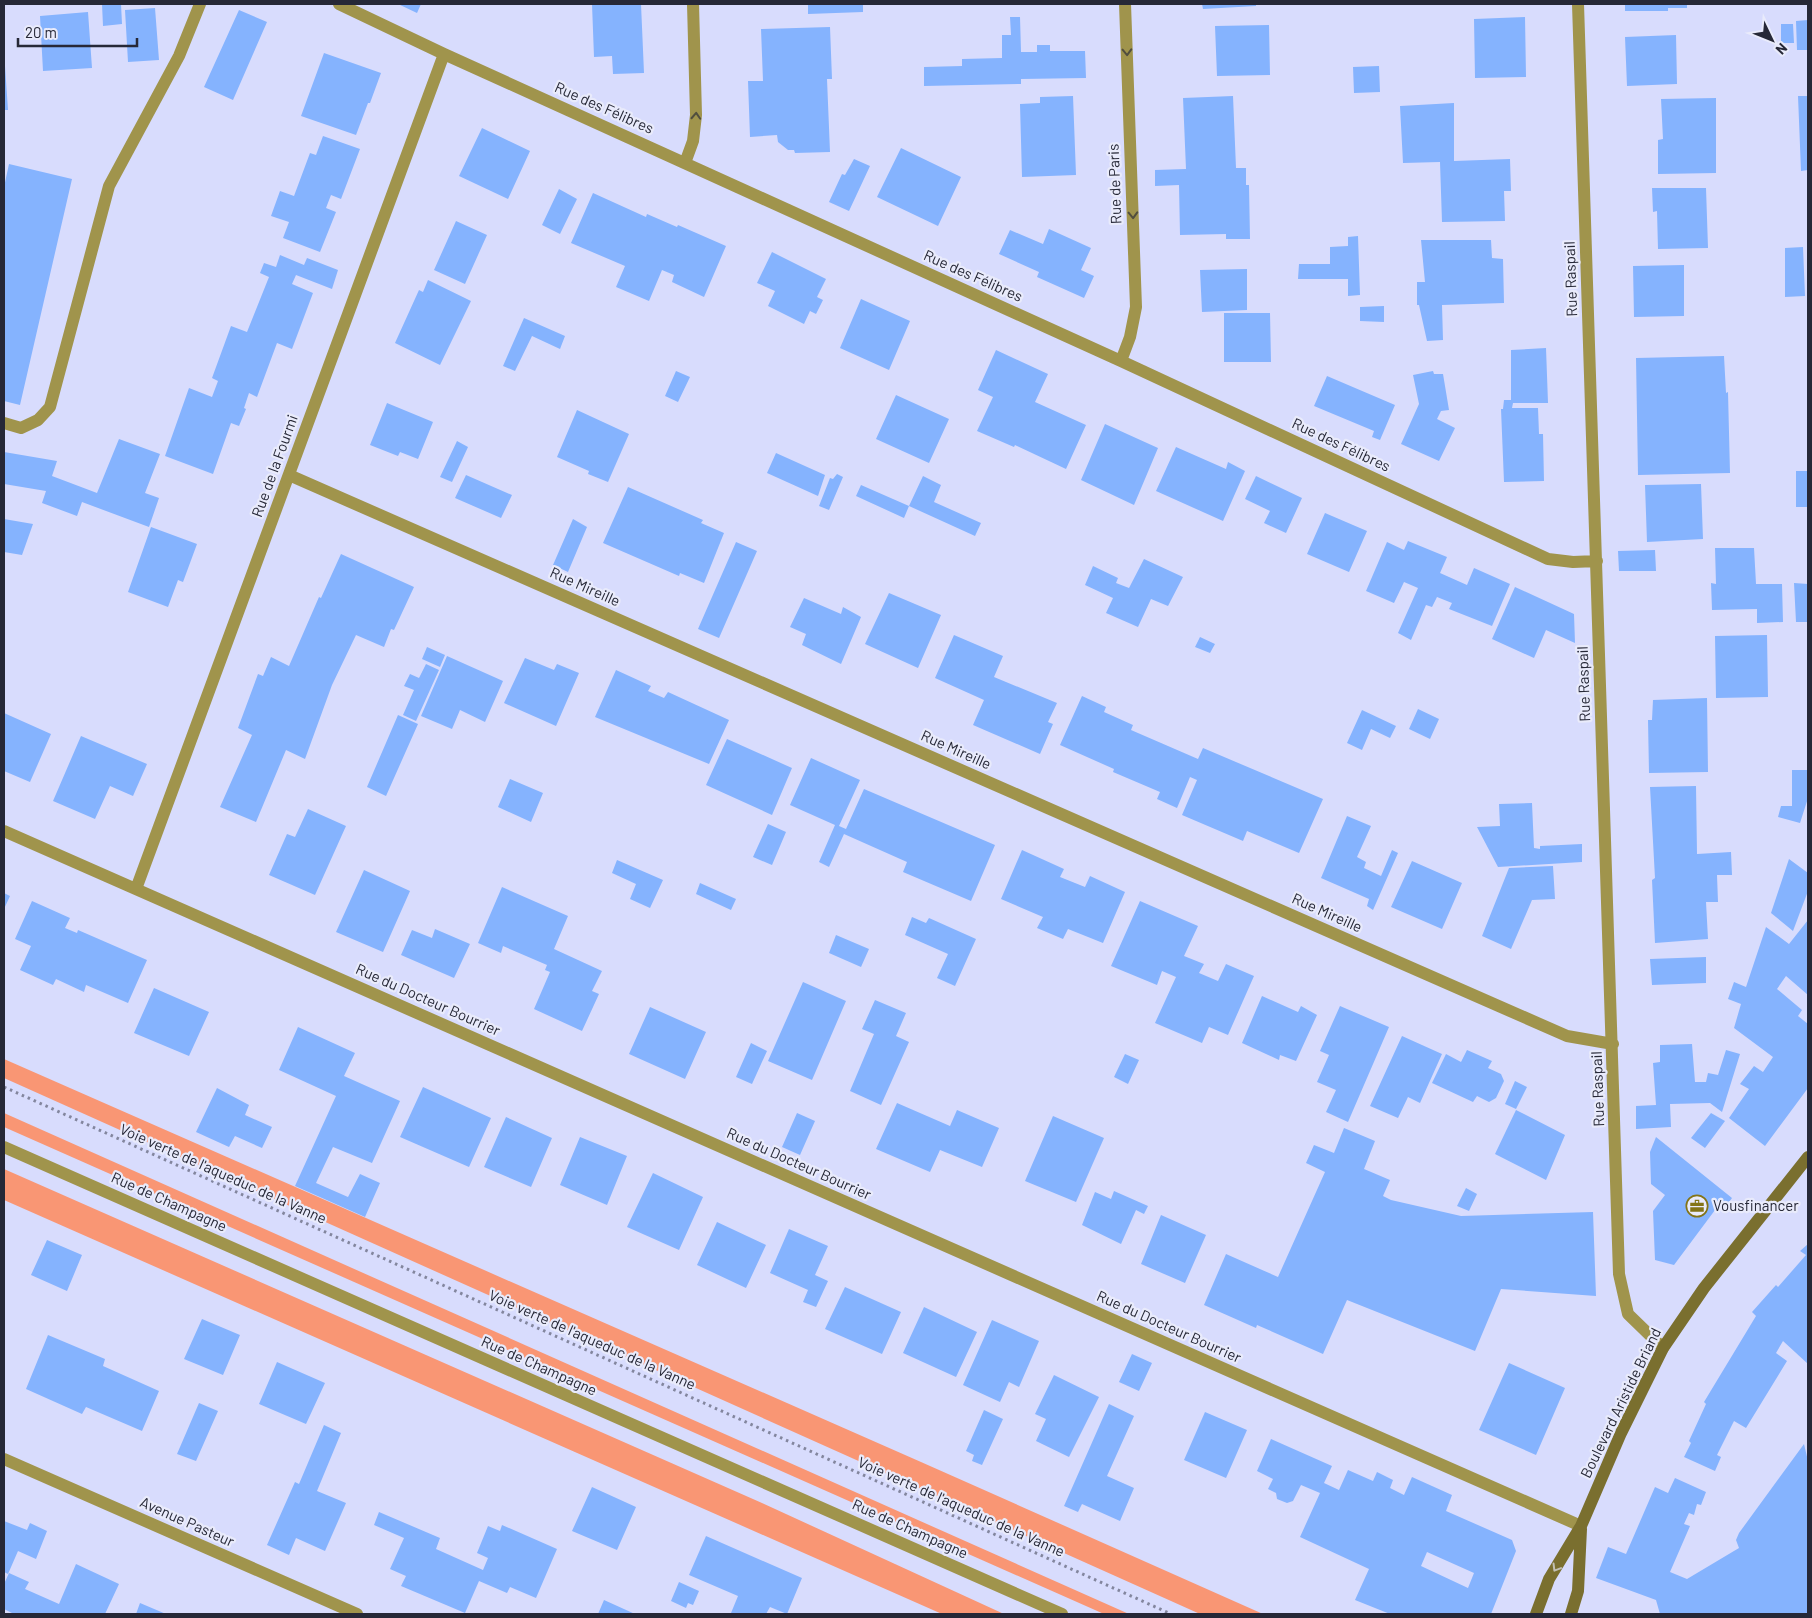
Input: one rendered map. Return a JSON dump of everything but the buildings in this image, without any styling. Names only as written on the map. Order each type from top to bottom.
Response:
[{"type":"main road","name":"Boulevard Aristide Briand","points":[[1536,1614],[1549,1579],[1581,1526],[1621,1432],[1663,1348],[1704,1288],[1808,1157]]},
{"type":"main road","name":"Boulevard Aristide Briand","points":[[1570,1614],[1578,1591],[1581,1526]]},
{"type":"street","points":[[4,424],[21,428],[38,420],[50,407],[109,186],[179,56],[200,4]]},
{"type":"street","name":"Rue des Félibres","points":[[339,4],[444,54],[1121,361],[1548,559],[1573,562],[1597,561]]},
{"type":"street","points":[[685,163],[693,141],[696,115],[693,4]]},
{"type":"street","name":"Rue de Paris","points":[[1121,361],[1130,338],[1136,306],[1125,4]]},
{"type":"street","name":"Rue Raspail","points":[[1578,4],[1619,1274],[1628,1314],[1663,1348]]},
{"type":"street","name":"Rue de la Fourmi","points":[[136,889],[444,54]]},
{"type":"street","name":"Rue Mireille","points":[[289,475],[1567,1036],[1613,1044]]},
{"type":"street","name":"Rue du Docteur Bourrier","points":[[4,831],[1581,1526]]},
{"type":"street","name":"Rue de Champagne","points":[[4,1147],[1062,1614]]},
{"type":"street","name":"Avenue Pasteur","points":[[4,1459],[357,1614]]},
{"type":"path","name":"Voie verte de l'aqueduc de la Vanne","points":[[4,1087],[1171,1614]]},
{"type":"shaded area","points":[[4,1059],[1263,1614],[1200,1614],[4,1078]]},
{"type":"shaded area","points":[[4,1113],[1129,1614],[1104,1614],[4,1127]]},
{"type":"shaded area","points":[[4,1169],[762,1503],[1004,1614],[942,1614],[4,1200]]},
{"type":"place","name":"Vousfinancer","points":[[1697,1206]]}]
